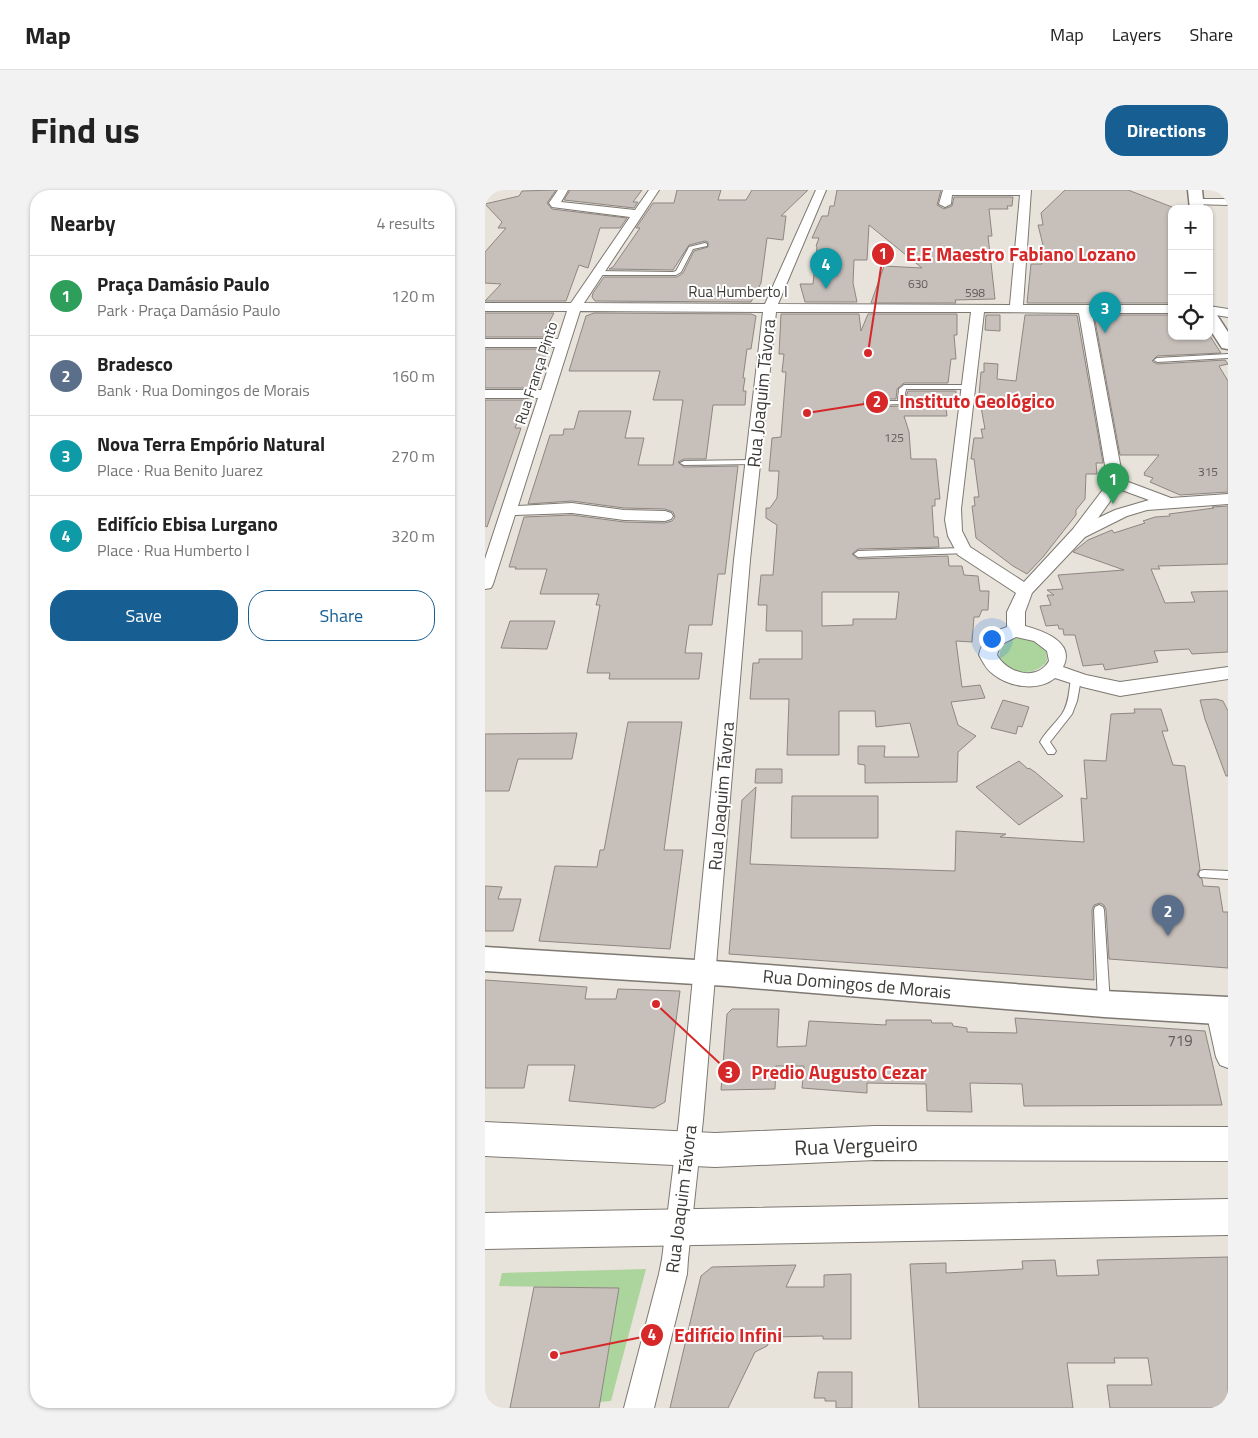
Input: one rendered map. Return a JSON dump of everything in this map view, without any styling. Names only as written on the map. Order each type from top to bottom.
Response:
[{"type":"main road","name":"Rua Vergueiro","points":[[485,1139],[688,1150],[875,1142],[1228,1144]]},
{"type":"main road","points":[[485,1231],[1228,1217]]},
{"type":"street","points":[[563,190],[555,203],[557,206],[638,214]]},
{"type":"street","name":"Rua França Pinto","points":[[485,584],[575,307],[596,273],[654,190]]},
{"type":"street","name":"Rua Joaquim Távora","points":[[639,1408],[673,1274],[688,1150],[735,628],[770,308],[821,190]]},
{"type":"street","points":[[945,204],[947,192],[1026,191],[1016,308]]},
{"type":"street","points":[[1196,200],[1228,202]]},
{"type":"street","name":"Rua Humberto I","points":[[485,308],[1168,308]]},
{"type":"street","points":[[977,308],[953,509],[954,531],[958,543],[964,551],[1025,591]]},
{"type":"street","points":[[1016,631],[1016,612],[1025,591],[1079,533],[1117,484],[1085,309]]},
{"type":"street","points":[[1213,311],[1228,313]]},
{"type":"street","points":[[1213,321],[1228,344]]},
{"type":"street","points":[[485,343],[563,344]]},
{"type":"street","points":[[485,394],[546,394]]},
{"type":"street","points":[[1117,484],[1172,503]]},
{"type":"street","points":[[1079,533],[1136,507],[1149,504],[1228,499]]},
{"type":"street","points":[[509,511],[572,508],[624,515],[665,516]]},
{"type":"street","points":[[1016,631],[1033,633],[1049,641],[1057,654],[1053,670],[1042,677],[1022,679],[1003,674],[996,668],[988,656],[992,642],[1002,635],[1016,631]]},
{"type":"street","points":[[1053,670],[1106,688],[1120,689],[1228,673]]},
{"type":"street","name":"Rua Domingos de Morais","points":[[485,959],[869,984],[1104,1004],[1225,1012]]},
{"type":"street","points":[[1225,1012],[1228,1057]]},
{"type":"lane","points":[[596,273],[674,274],[678,272],[691,248],[705,245]]},
{"type":"lane","points":[[1157,360],[1228,356]]},
{"type":"lane","points":[[869,403],[901,403],[902,389],[904,387],[967,387]]},
{"type":"lane","points":[[684,463],[753,462]]},
{"type":"lane","points":[[858,554],[964,551]]},
{"type":"lane","points":[[1051,751],[1045,742],[1051,730],[1067,713],[1071,704],[1076,678]]},
{"type":"lane","points":[[1204,874],[1228,875]]},
{"type":"lane","points":[[1099,910],[1104,1004]]},
{"type":"green space","points":[[1019,638],[1035,641],[1046,650],[1047,661],[1036,670],[1022,672],[1015,670],[1009,668],[999,658],[1001,647],[1012,639]]},
{"type":"green space","points":[[646,1269],[611,1401],[600,1402],[619,1288],[499,1286],[502,1273]]},
{"type":"building","points":[[556,190],[547,203],[552,209],[627,218],[620,228],[600,228],[588,268],[579,265],[566,301],[485,301],[501,284],[485,283],[485,252],[506,228],[498,228],[502,222],[485,204],[519,196],[522,191]]},
{"type":"building","points":[[570,190],[642,190],[633,202],[638,202],[634,208],[564,200]]},
{"type":"building","points":[[677,190],[721,190],[718,200],[746,200],[752,190],[808,190],[781,216],[786,216],[783,240],[767,238],[761,283],[751,302],[595,301],[592,297],[593,293],[604,277],[677,277],[683,273],[694,251],[708,247],[708,242],[705,241],[689,245],[673,270],[609,269],[613,267],[640,228],[636,228],[653,203],[674,203]]},
{"type":"building","points":[[837,190],[941,190],[937,205],[944,209],[952,206],[954,197],[1013,197],[1012,206],[1007,206],[1008,209],[989,209],[992,236],[988,236],[995,299],[955,300],[956,303],[871,303],[884,266],[922,268],[869,225],[867,260],[854,260],[853,283],[857,302],[805,302],[800,284],[813,284],[816,246],[819,238],[812,238],[822,216],[828,216],[830,206],[834,206]]},
{"type":"building","points":[[1065,190],[1128,190],[1168,205],[1168,303],[1027,303],[1031,264],[1042,264],[1039,253],[1045,253],[1038,225],[1043,225],[1041,213]]},
{"type":"building","points":[[485,313],[554,313],[544,332],[554,332],[553,337],[485,337]]},
{"type":"building","points":[[594,313],[751,314],[756,316],[751,349],[747,349],[743,378],[745,378],[743,391],[746,391],[745,405],[713,405],[706,459],[684,459],[678,462],[684,467],[738,466],[725,574],[718,574],[712,625],[689,625],[685,653],[702,653],[699,679],[609,679],[610,673],[587,673],[600,605],[596,605],[599,594],[540,594],[547,569],[515,569],[516,567],[509,567],[524,517],[572,515],[624,522],[665,523],[672,521],[675,517],[673,512],[665,509],[624,508],[572,501],[528,504],[550,435],[563,435],[564,429],[574,429],[579,411],[631,411],[625,438],[644,438],[638,465],[673,465],[683,400],[653,400],[660,371],[569,371],[586,316]]},
{"type":"building","points":[[781,314],[859,314],[861,331],[868,314],[957,314],[957,335],[954,335],[956,359],[951,359],[948,383],[904,383],[897,389],[896,399],[869,399],[863,402],[869,407],[903,406],[908,391],[956,391],[955,407],[946,408],[947,416],[904,416],[909,432],[911,459],[936,459],[940,499],[935,499],[935,506],[932,506],[934,537],[938,537],[939,547],[858,549],[852,554],[858,559],[948,556],[949,566],[962,566],[964,575],[978,576],[980,591],[989,591],[988,610],[982,610],[979,617],[974,617],[972,642],[956,641],[962,687],[980,685],[985,698],[951,702],[958,725],[976,736],[958,752],[957,782],[865,783],[865,765],[858,764],[858,746],[885,746],[884,757],[919,757],[910,723],[876,727],[875,711],[839,711],[839,755],[787,755],[789,699],[750,699],[753,663],[759,663],[759,659],[802,659],[802,631],[766,631],[767,605],[758,605],[761,575],[773,575],[777,525],[766,518],[766,508],[770,508],[777,498],[779,471],[769,471],[772,438],[781,437],[786,372],[782,372],[784,354],[779,354]],"holes":[[[822,592],[899,592],[896,619],[853,619],[853,625],[822,626]]]},
{"type":"building","points":[[986,315],[1000,315],[1000,331],[985,330]]},
{"type":"building","points":[[1025,315],[1077,315],[1103,463],[1096,463],[1097,474],[1086,474],[1085,499],[1076,510],[1076,515],[1027,574],[1013,566],[976,538],[972,506],[975,506],[974,497],[979,497],[974,459],[971,459],[974,438],[983,438],[981,429],[985,429],[979,396],[981,372],[984,372],[984,363],[998,364],[997,379],[1016,381]]},
{"type":"building","points":[[1094,315],[1168,315],[1168,340],[1213,340],[1221,353],[1157,356],[1152,361],[1157,364],[1225,360],[1228,364],[1219,366],[1228,381],[1228,492],[1180,495],[1150,482],[1153,478],[1144,475],[1159,455],[1120,455]]},
{"type":"building","points":[[485,349],[548,349],[537,384],[531,388],[485,388]]},
{"type":"building","points":[[485,400],[526,400],[515,428],[521,428],[487,527],[485,526]]},
{"type":"building","points":[[1228,506],[1228,564],[1158,566],[1160,569],[1151,569],[1165,603],[1195,602],[1191,592],[1228,591],[1228,652],[1192,654],[1189,649],[1154,651],[1158,662],[1105,670],[1103,664],[1083,666],[1075,635],[1064,635],[1063,629],[1059,629],[1058,625],[1046,626],[1040,606],[1051,605],[1047,595],[1054,595],[1047,590],[1063,589],[1058,575],[1124,570],[1073,552],[1088,540],[1112,530],[1114,533],[1145,523],[1143,521],[1155,517]]},
{"type":"building","points":[[510,621],[555,621],[547,649],[501,648]]},
{"type":"building","points":[[1216,699],[1223,701],[1228,711],[1228,776],[1226,776],[1205,719],[1200,700]]},
{"type":"building","points":[[1003,700],[1029,707],[1022,727],[1018,726],[1016,734],[991,728]]},
{"type":"building","points":[[1134,709],[1161,709],[1168,731],[1162,731],[1173,765],[1185,766],[1200,869],[1197,875],[1202,879],[1203,886],[1219,887],[1223,912],[1228,912],[1228,968],[1109,959],[1106,910],[1104,905],[1100,903],[1094,905],[1092,910],[1094,980],[729,954],[742,800],[756,787],[750,864],[955,871],[956,831],[1006,834],[1000,837],[1084,842],[1081,798],[1087,799],[1084,760],[1106,761],[1111,714],[1135,713]]},
{"type":"building","points":[[628,722],[682,722],[664,850],[683,850],[670,949],[539,941],[555,866],[597,867],[600,850],[604,850]]},
{"type":"building","points":[[577,733],[572,759],[518,759],[509,791],[485,791],[485,734]]},
{"type":"building","points":[[1019,761],[1063,796],[1019,825],[976,787]]},
{"type":"building","points":[[756,769],[782,769],[782,783],[755,783]]},
{"type":"building","points":[[792,796],[878,796],[878,838],[791,838]]},
{"type":"building","points":[[485,886],[502,887],[498,899],[521,899],[513,931],[485,931]]},
{"type":"building","points":[[485,980],[587,987],[585,999],[616,999],[618,989],[680,991],[665,1102],[654,1108],[569,1101],[575,1065],[528,1065],[524,1088],[485,1088]]},
{"type":"building","points":[[732,1009],[779,1009],[777,1047],[806,1046],[809,1021],[886,1025],[886,1020],[931,1020],[932,1023],[952,1023],[953,1026],[967,1028],[967,1032],[1017,1033],[1015,1018],[1205,1031],[1222,1105],[1024,1106],[1022,1084],[970,1083],[972,1112],[927,1111],[926,1084],[867,1083],[867,1093],[802,1088],[804,1066],[776,1066],[775,1089],[721,1090],[727,1014]]},
{"type":"building","points":[[1228,1257],[1228,1408],[1110,1408],[1107,1385],[1152,1385],[1148,1358],[1114,1358],[1115,1363],[1067,1363],[1073,1408],[919,1408],[910,1264],[946,1263],[946,1273],[1023,1269],[1022,1261],[1055,1260],[1057,1276],[1099,1275],[1097,1260]]},
{"type":"building","points":[[796,1265],[786,1287],[824,1287],[824,1275],[851,1274],[851,1339],[823,1339],[823,1336],[772,1337],[767,1346],[755,1352],[728,1408],[670,1408],[701,1276],[712,1267]]},
{"type":"building","points":[[534,1287],[619,1288],[599,1408],[510,1408]]},
{"type":"building","points":[[818,1372],[852,1372],[852,1408],[836,1408],[836,1401],[814,1398]]},
{"type":"place","name":"Edifício Ebisa Lurgano","points":[[826,289]]},
{"type":"place","name":"Nova Terra Empório Natural","points":[[1105,333]]},
{"type":"place","name":"E.E Maestro Fabiano Lozano","points":[[868,353]]},
{"type":"place","name":"Instituto Geológico","points":[[807,413]]},
{"type":"place","name":"Praça Damásio Paulo","points":[[1113,504]]},
{"type":"place","name":"Bradesco","points":[[1168,936]]},
{"type":"place","name":"Predio Augusto Cezar","points":[[656,1004]]},
{"type":"place","name":"Edifício Infini","points":[[554,1355]]}]
